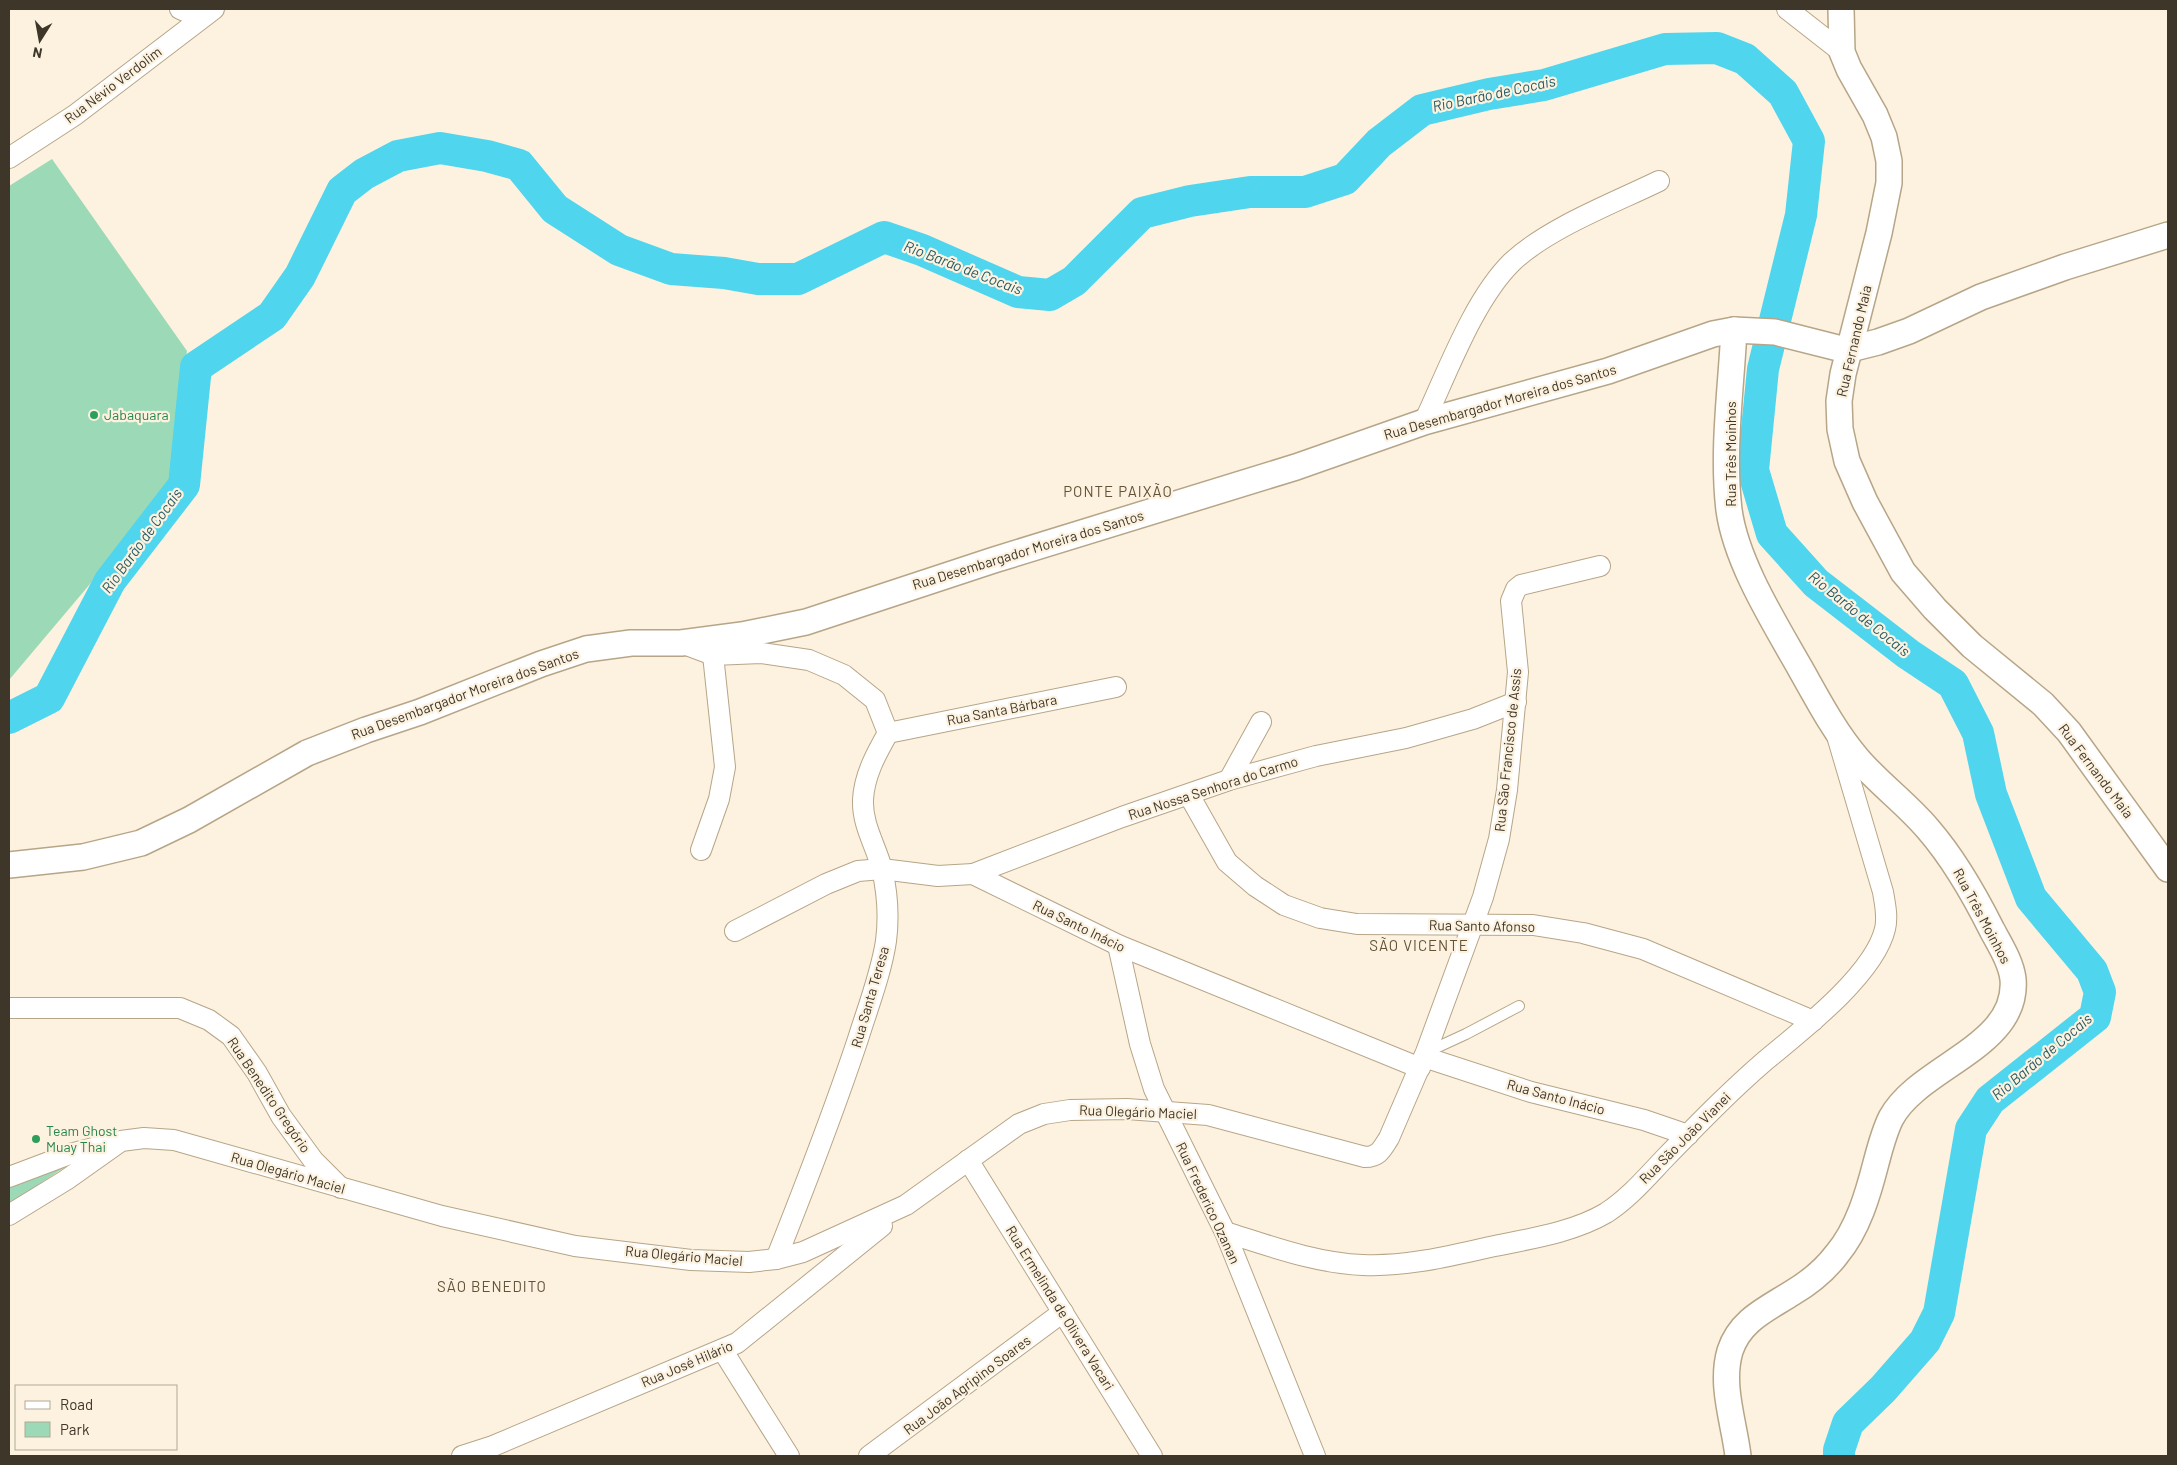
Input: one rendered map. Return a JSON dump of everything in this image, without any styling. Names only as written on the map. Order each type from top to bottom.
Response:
[{"type":"street","points":[[180,9],[207,13]]},
{"type":"street","points":[[1788,9],[1842,52]]},
{"type":"street","name":"Rua Fernando Maia","points":[[1841,9],[1842,52],[1848,69],[1875,115],[1884,137],[1889,161],[1889,183],[1879,233],[1840,348],[1840,429],[1847,461],[1865,502],[1903,572],[1935,609],[1972,646],[2043,704],[2070,732],[2168,869]]},
{"type":"street","name":"Rua Névio Verdolim","points":[[9,158],[75,115],[207,13]]},
{"type":"street","points":[[1424,422],[1465,334],[1493,284],[1524,252],[1558,231],[1659,181]]},
{"type":"street","name":"Rua Desembargador Moreira dos Santos","points":[[9,865],[83,857],[141,843],[189,820],[307,753],[420,712],[550,661],[595,648],[631,643],[681,643],[742,635],[806,622],[994,560],[1296,467],[1424,422],[1608,371],[1713,334],[1734,330],[1774,332],[1840,348],[1878,342],[1909,331],[1981,297],[2065,267],[2168,235]]},
{"type":"street","name":"Rua Três Moinhos","points":[[1734,330],[1728,464],[1730,511],[1739,550],[1774,622],[1834,726],[1854,755],[1926,826],[1951,857],[2006,955],[2013,976],[2012,998],[2005,1018],[1983,1040],[1903,1101],[1891,1119],[1859,1218],[1838,1253],[1812,1280],[1769,1306],[1746,1323],[1736,1337],[1730,1351],[1726,1373],[1728,1398],[1738,1456]]},
{"type":"street","name":"Rua São Francisco de Assis","points":[[1366,1157],[1375,1157],[1382,1150],[1424,1059],[1473,925],[1499,839],[1507,790],[1516,702],[1517,645],[1512,609],[1513,594],[1521,585],[1600,566]]},
{"type":"street","points":[[681,643],[713,654],[761,653],[809,660],[844,675],[875,700],[888,733]]},
{"type":"street","points":[[700,850],[719,799],[725,767],[713,654]]},
{"type":"street","name":"Rua Santa Bárbara","points":[[888,733],[1116,687]]},
{"type":"street","name":"Rua Nossa Senhora do Carmo","points":[[973,874],[1113,820],[1229,780],[1316,756],[1406,738],[1474,719],[1516,702]]},
{"type":"street","points":[[1229,780],[1261,722]]},
{"type":"street","name":"Rua São João Vianei","points":[[1225,1232],[1320,1260],[1363,1265],[1420,1262],[1531,1239],[1582,1224],[1606,1213],[1629,1195],[1725,1096],[1813,1022],[1866,966],[1885,929],[1886,913],[1883,892],[1834,726]]},
{"type":"street","name":"Rua Santa Teresa","points":[[776,1259],[833,1114],[878,976],[886,940],[887,906],[882,868],[867,828],[863,800],[866,780],[875,756],[888,733]]},
{"type":"street","name":"Rua Santo Afonso","points":[[1189,795],[1227,862],[1255,886],[1284,904],[1320,918],[1357,924],[1533,925],[1583,933],[1643,949],[1813,1022]]},
{"type":"street","name":"Rua Santo Inácio","points":[[735,931],[826,884],[858,871],[882,868],[938,876],[973,874],[1118,945],[1424,1059],[1531,1092],[1644,1120],[1688,1135]]},
{"type":"street","name":"Rua Frederico Ozanan","points":[[1118,945],[1140,1044],[1163,1110],[1225,1232],[1316,1456]]},
{"type":"street","name":"Rua Benedito Gregório","points":[[9,1008],[180,1008],[209,1020],[231,1036],[256,1073],[281,1116],[313,1160],[343,1189]]},
{"type":"street","name":"Rua Olegário Maciel","points":[[9,1177],[70,1154],[121,1141],[144,1138],[174,1140],[442,1216],[575,1246],[691,1260],[750,1262],[776,1259],[803,1252],[906,1205],[1019,1124],[1044,1114],[1070,1110],[1163,1110],[1208,1115],[1366,1157]]},
{"type":"street","name":"Rua Olegário Maciel","points":[[9,1215],[66,1180],[121,1141]]},
{"type":"street","name":"Rua Ermelinda de Olivera Vacari","points":[[968,1160],[1152,1456]]},
{"type":"street","name":"Rua José Hilário","points":[[462,1456],[737,1343],[906,1205]]},
{"type":"street","name":"Rua João Agripino Soares","points":[[869,1456],[1063,1312]]},
{"type":"street","points":[[723,1350],[789,1456]]},
{"type":"lane","points":[[1424,1059],[1518,1006]]},
{"type":"green space","name":"Jabaquara","points":[[52,159],[187,351],[171,480],[90,584],[9,680],[9,186]]},
{"type":"green space","points":[[71,1163],[9,1204],[9,1184]]},
{"type":"waterway","name":"Rio Barão de Cocais","points":[[9,718],[49,698],[110,581],[184,485],[196,367],[272,316],[300,276],[342,191],[364,174],[398,156],[440,148],[487,156],[519,165],[555,209],[619,250],[671,269],[724,273],[758,279],[798,279],[884,237],[922,250],[1018,292],[1050,295],[1074,281],[1142,213],[1190,201],[1250,192],[1305,192],[1345,179],[1379,143],[1422,110],[1489,94],[1544,85],[1665,49],[1717,48],[1745,59],[1783,93],[1809,141],[1801,215],[1763,369],[1753,470],[1772,534],[1816,583],[1908,654],[1953,684],[1978,733],[1991,794],[2031,898],[2092,971],[2100,992],[2095,1017],[1990,1100],[1971,1129],[1939,1313],[1925,1341],[1883,1389],[1848,1423],[1839,1450],[1839,1456]]},
{"type":"place","name":"Jabaquara","points":[[94,415]]},
{"type":"place","name":"Team Ghost Muay Thai","points":[[36,1139]]},
{"type":"district","name":"PONTE PAIXÃO","points":[[1118,492]]},
{"type":"district","name":"SÃO VICENTE","points":[[1419,946]]},
{"type":"district","name":"SÃO BENEDITO","points":[[492,1287]]}]
